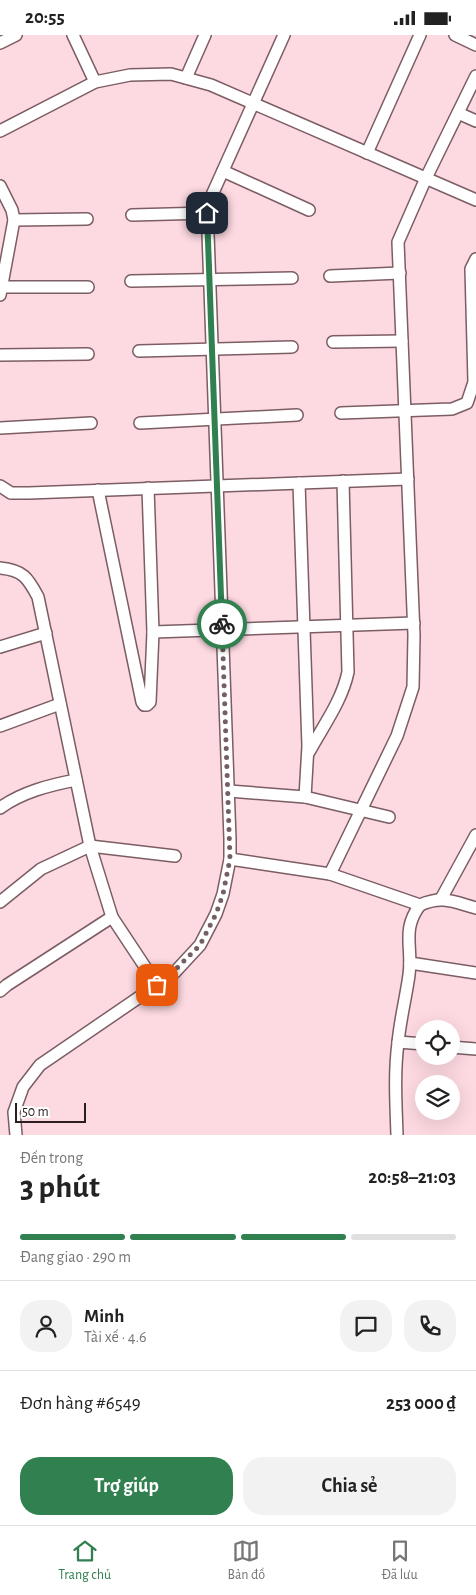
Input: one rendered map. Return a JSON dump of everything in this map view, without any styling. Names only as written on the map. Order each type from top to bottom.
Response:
[{"type":"street","points":[[0,43],[16,35]]},
{"type":"street","points":[[73,35],[95,82]]},
{"type":"street","points":[[186,78],[205,35]]},
{"type":"street","points":[[16,1135],[14,1112],[23,1087],[40,1065],[157,985],[174,971],[200,945],[216,914],[223,894],[230,859],[229,791],[207,206],[284,35]]},
{"type":"street","points":[[367,153],[420,35]]},
{"type":"street","points":[[455,35],[476,45]]},
{"type":"street","points":[[0,131],[95,82],[130,75],[172,74],[211,85],[476,200]]},
{"type":"street","points":[[330,875],[396,736],[413,687],[414,623],[398,242],[426,178],[476,75]]},
{"type":"street","points":[[458,113],[476,121]]},
{"type":"street","points":[[223,171],[309,210]]},
{"type":"street","points":[[0,186],[12,210],[14,220],[1,291],[88,287]]},
{"type":"street","points":[[132,215],[207,213]]},
{"type":"street","points":[[14,220],[86,219]]},
{"type":"street","points":[[341,413],[452,409],[468,403],[474,382],[474,297],[471,269],[476,259]]},
{"type":"street","points":[[330,276],[400,273]]},
{"type":"street","points":[[131,281],[292,278]]},
{"type":"street","points":[[333,342],[402,341]]},
{"type":"street","points":[[139,351],[292,347]]},
{"type":"street","points":[[0,355],[88,354]]},
{"type":"street","points":[[140,423],[297,415]]},
{"type":"street","points":[[0,428],[91,423]]},
{"type":"street","points":[[0,486],[11,493],[408,479]]},
{"type":"street","points":[[308,754],[345,685],[348,672],[343,481]]},
{"type":"street","points":[[299,483],[308,754],[305,797]]},
{"type":"street","points":[[98,490],[142,702],[144,705],[147,705],[150,701],[153,632],[148,488]]},
{"type":"street","points":[[0,568],[14,569],[28,579],[38,597],[90,846],[112,917],[157,985]]},
{"type":"street","points":[[153,632],[414,623]]},
{"type":"street","points":[[0,647],[46,633]]},
{"type":"street","points":[[0,726],[60,704]]},
{"type":"street","points":[[0,809],[8,803],[45,786],[76,780]]},
{"type":"street","points":[[229,791],[305,797],[389,817]]},
{"type":"street","points":[[441,899],[474,841]]},
{"type":"street","points":[[0,902],[41,869],[90,846],[174,856]]},
{"type":"street","points":[[230,859],[330,875],[420,905]]},
{"type":"street","points":[[397,1135],[396,1072],[398,1042],[410,973],[409,927],[412,916],[420,905],[431,900],[441,899],[476,908]]},
{"type":"street","points":[[0,991],[112,917]]},
{"type":"street","points":[[410,963],[476,973]]},
{"type":"street","points":[[398,1042],[415,1043]]},
{"type":"street","points":[[460,1048],[476,1049]]},
{"type":"way so far","points":[[157,985],[200,945],[216,914],[223,894],[230,859],[222,624]]},
{"type":"route","points":[[207,213],[222,624]]}]
